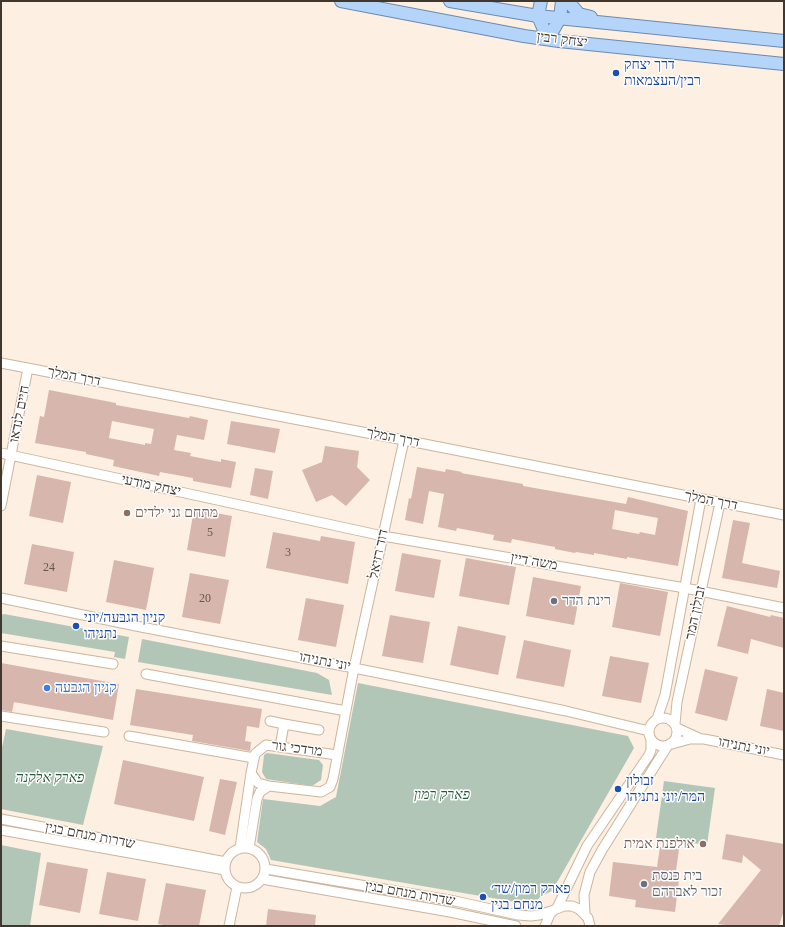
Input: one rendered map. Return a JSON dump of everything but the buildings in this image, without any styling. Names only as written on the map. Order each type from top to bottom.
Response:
[{"type":"main road","name":"יצחק רבין","points":[[341,1],[524,36],[784,64]]},
{"type":"main road","name":"יצחק רבין","points":[[450,1],[538,16],[612,22],[784,41]]},
{"type":"main road","points":[[464,4],[493,1]]},
{"type":"main road","points":[[541,1],[538,16],[548,38]]},
{"type":"main road","points":[[548,38],[560,18],[562,1]]},
{"type":"main road","points":[[568,1],[579,14],[612,22]]},
{"type":"street","name":"דרך המלך","points":[[1,363],[404,440],[784,515]]},
{"type":"street","name":"חיים לנדאו","points":[[1,506],[28,368]]},
{"type":"street","name":"דוד רזיאל","points":[[354,668],[404,440]]},
{"type":"street","name":"יצחק מודעי","points":[[1,453],[383,536]]},
{"type":"street","name":"זבולון המר","points":[[657,719],[665,695],[701,499]]},
{"type":"street","name":"זבולון המר","points":[[676,726],[677,702],[720,503]]},
{"type":"street","name":"משה דיין","points":[[383,536],[685,588],[784,608]]},
{"type":"street","name":"יוני נתניהו","points":[[1,598],[566,711],[650,735]]},
{"type":"street","points":[[1,646],[113,664]]},
{"type":"street","name":"מרדכי גור","points":[[252,773],[258,783],[269,786],[321,792],[330,787],[333,779],[354,668]]},
{"type":"street","points":[[146,674],[346,711]]},
{"type":"street","points":[[1,716],[104,732]]},
{"type":"street","points":[[545,926],[547,919],[556,909],[587,846],[649,755],[651,750],[650,735],[653,722],[657,719],[665,718],[672,721],[676,726],[677,736],[670,744],[602,850],[590,872],[584,895],[585,914],[591,925]]},
{"type":"street","points":[[270,721],[319,730]]},
{"type":"street","points":[[280,747],[284,724]]},
{"type":"street","name":"יוני נתניהו","points":[[676,726],[704,740]]},
{"type":"street","points":[[650,735],[653,742],[660,746],[670,744]]},
{"type":"street","points":[[129,736],[254,758]]},
{"type":"street","name":"יוני נתניהו","points":[[670,744],[690,739],[704,740],[784,755]]},
{"type":"street","name":"מרדכי גור","points":[[244,848],[254,754],[266,745],[337,755]]},
{"type":"street","points":[[244,848],[257,799],[260,792],[269,786]]},
{"type":"street","name":"שדרות מנחם בגין","points":[[1,819],[225,866]]},
{"type":"street","name":"שדרות מנחם בגין","points":[[1,830],[225,866]]},
{"type":"street","points":[[244,848],[260,853],[266,869],[259,883],[249,888],[237,887],[231,883],[227,877],[225,866],[229,856],[234,851],[244,848]]},
{"type":"street","name":"שדרות מנחם בגין","points":[[266,869],[455,901],[518,915],[539,915],[564,906],[572,906],[585,914]]},
{"type":"street","name":"שדרות מנחם בגין","points":[[262,879],[450,912],[516,926]]},
{"type":"street","points":[[229,926],[237,887]]},
{"type":"green space","points":[[4,614],[129,637],[125,659],[114,657],[115,652],[1,633],[1,615]]},
{"type":"green space","points":[[142,639],[317,673],[329,680],[332,695],[138,662]]},
{"type":"green space","name":"פארק רמון","points":[[358,683],[628,736],[634,748],[552,891],[541,896],[533,905],[271,860],[266,849],[257,842],[263,799],[320,806],[336,797]]},
{"type":"green space","name":"פארק אלקנה","points":[[6,729],[103,746],[83,825],[1,809],[1,752]]},
{"type":"green space","points":[[267,753],[319,760],[323,765],[321,780],[312,786],[266,779],[262,772],[264,755]]},
{"type":"green space","points":[[664,781],[715,788],[707,845],[656,838]]},
{"type":"green space","points":[[1,845],[41,853],[30,926],[1,926]]},
{"type":"place","name":"דרך יצחק רבין/העצמאות","points":[[616,73]]},
{"type":"place","name":"מתחם גני ילדים","points":[[127,513]]},
{"type":"place","name":"רינת הדר","points":[[554,601]]},
{"type":"place","name":"קניון הגבעה/יוני נתניהו","points":[[76,626]]},
{"type":"place","name":"קניון הגבעה","points":[[47,688]]},
{"type":"place","name":"זבולון המר/יוני נתניהו","points":[[618,789]]},
{"type":"place","name":"אולפנת אמית","points":[[703,844]]},
{"type":"place","name":"בית כנסת זכור לאברהם","points":[[644,884]]},
{"type":"place","name":"פארק רמון/שד׳ מנחם בגין","points":[[483,897]]}]
